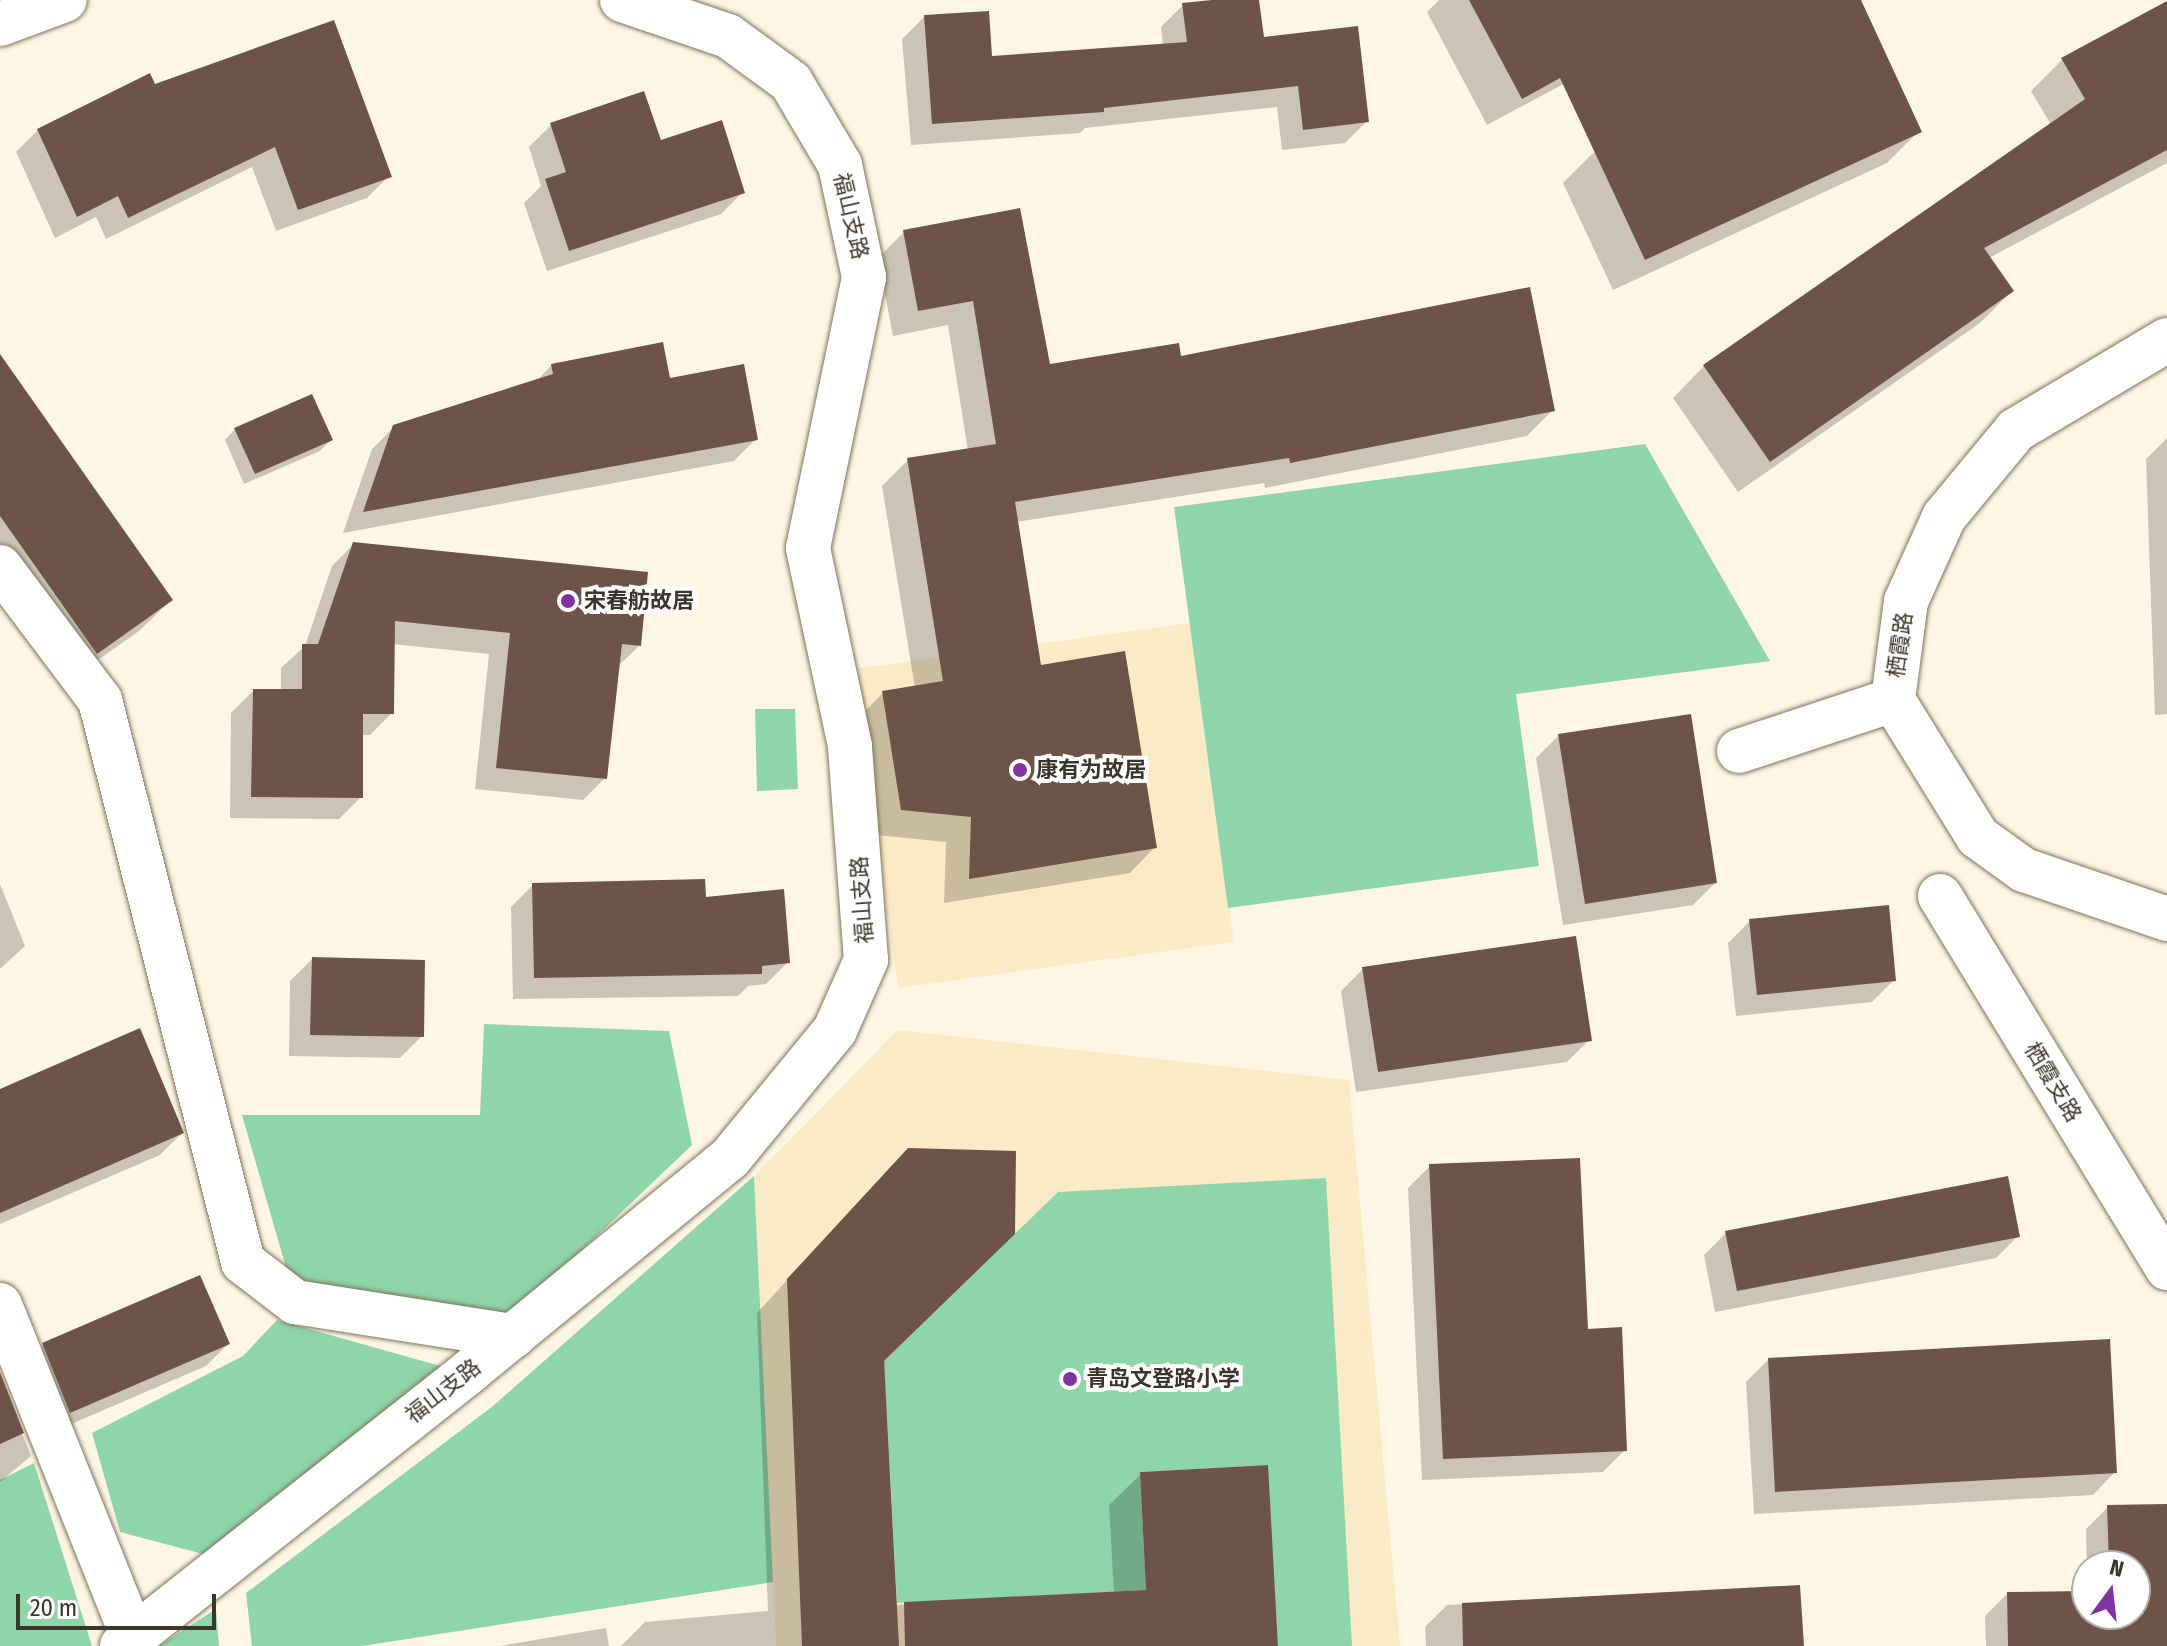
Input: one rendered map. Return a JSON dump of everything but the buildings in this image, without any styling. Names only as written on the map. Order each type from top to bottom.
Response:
[{"type":"street","points":[[0,24],[65,0]]},
{"type":"street","name":"福山支路","points":[[127,1640],[513,1336],[730,1158],[835,1030],[866,960],[850,746],[808,548],[864,277],[840,165],[791,82],[728,36],[622,0]]},
{"type":"street","name":"栖霞路","points":[[2167,340],[2016,430],[1944,517],[1906,601],[1893,700],[1978,837],[2024,870],[2167,919]]},
{"type":"street","points":[[0,567],[100,700],[243,1262],[295,1302],[513,1336]]},
{"type":"street","points":[[1739,751],[1893,700]]},
{"type":"street","name":"栖霞支路","points":[[1940,896],[2167,1268]]},
{"type":"street","points":[[0,1305],[127,1640]]},
{"type":"shaded area","points":[[1190,623],[1234,942],[898,988],[853,669]]},
{"type":"shaded area","name":"青岛文登路小学","points":[[898,1030],[1349,1080],[1400,1646],[776,1646],[754,1176]]},
{"type":"green space","points":[[1645,444],[1770,661],[1516,694],[1539,866],[1228,908],[1174,507]]},
{"type":"green space","points":[[755,709],[795,709],[798,789],[757,791]]},
{"type":"green space","points":[[484,1024],[669,1031],[692,1145],[518,1311],[498,1314],[323,1297],[287,1271],[242,1115],[480,1115]]},
{"type":"green space","points":[[754,1176],[773,1582],[362,1646],[252,1646],[246,1593],[493,1406]]},
{"type":"green space","points":[[1326,1178],[1352,1646],[1278,1646],[1267,1465],[1140,1472],[1146,1590],[897,1603],[884,1361],[1058,1192]]},
{"type":"green space","points":[[277,1320],[451,1369],[203,1554],[120,1532],[92,1433],[243,1356]]},
{"type":"green space","points":[[34,1463],[92,1646],[0,1646],[0,1480]]},
{"type":"green space","points":[[216,1609],[219,1646],[159,1646]]},
{"type":"place","name":"宋春舫故居","points":[[568,601]]},
{"type":"place","name":"康有为故居","points":[[1020,770]]},
{"type":"place","name":"青岛文登路小学","points":[[1070,1379]]}]
